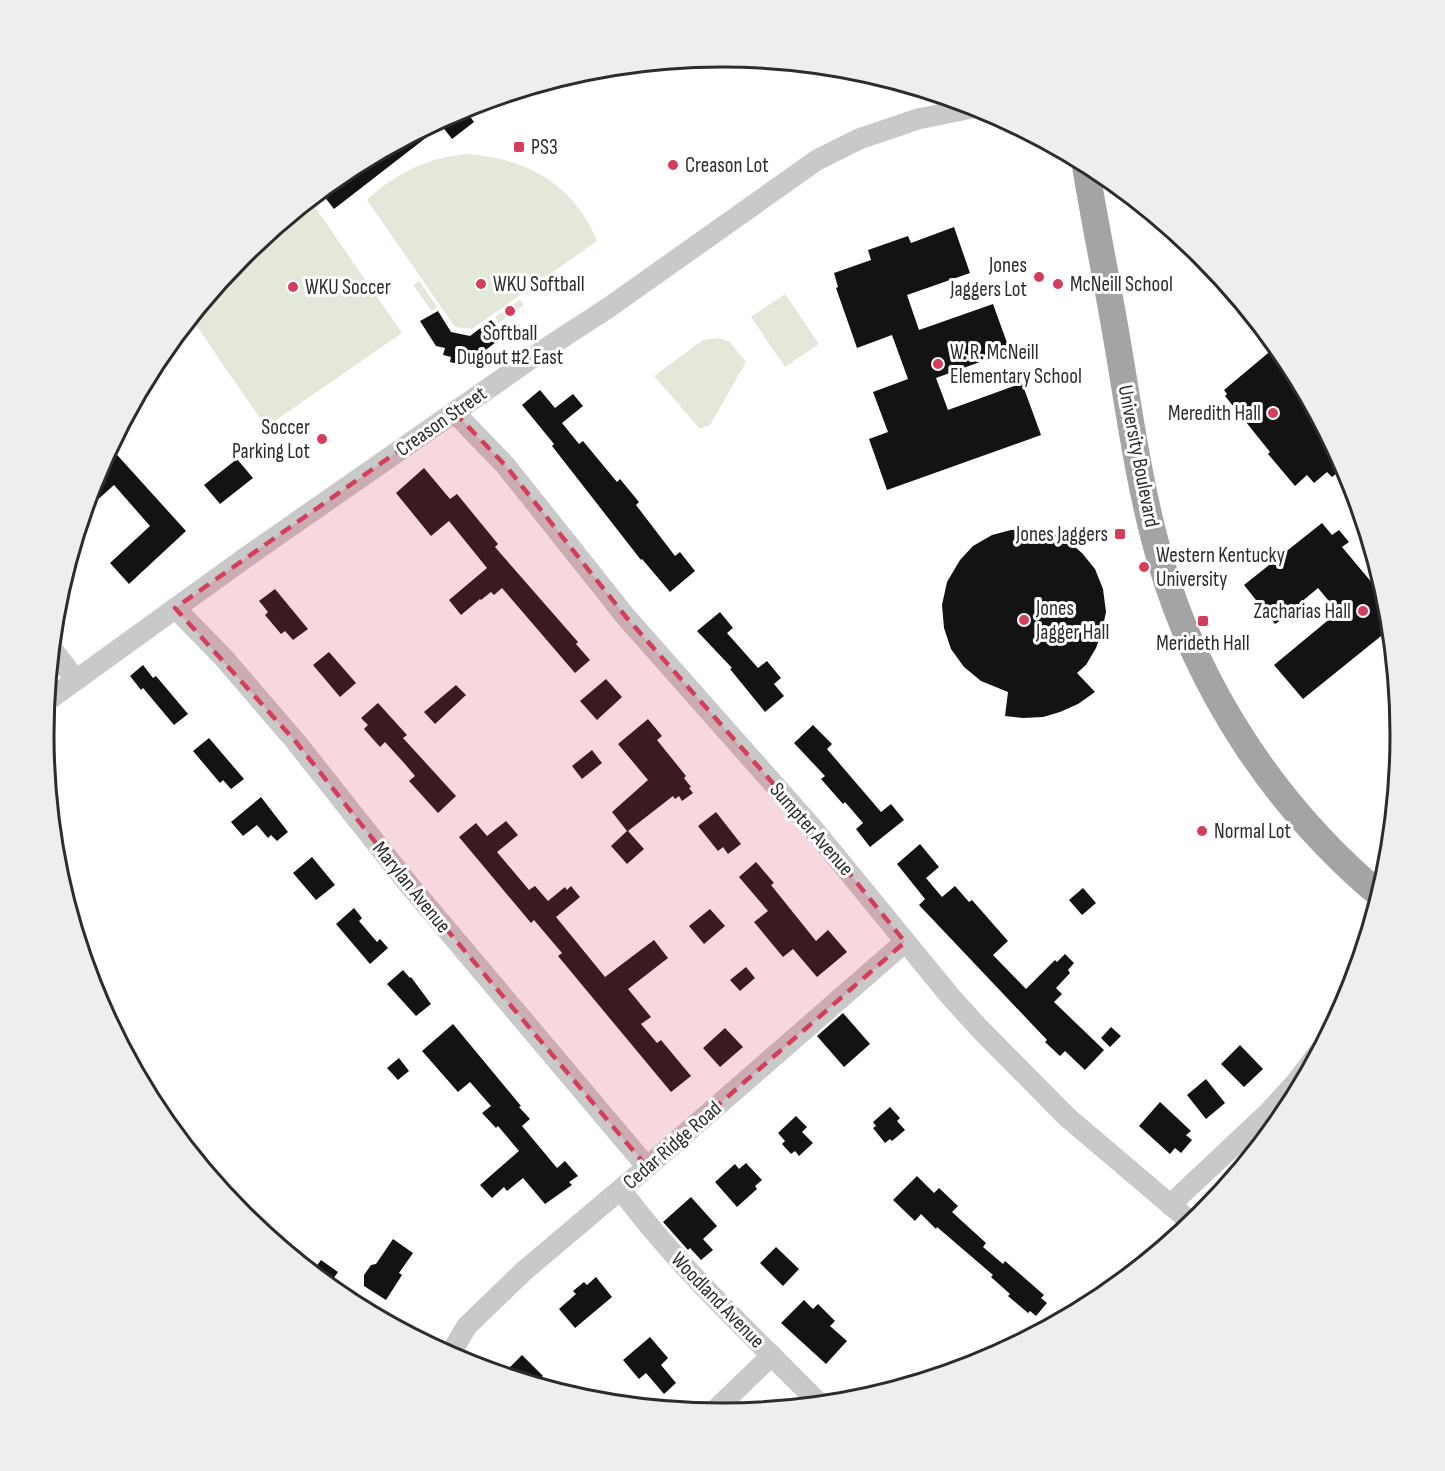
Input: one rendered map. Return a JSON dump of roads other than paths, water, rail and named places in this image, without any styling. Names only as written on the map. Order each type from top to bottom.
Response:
[{"type":"main road","name":"University Boulevard","points":[[1087,176],[1146,499],[1161,560],[1181,620],[1210,683],[1259,764],[1322,841],[1373,888]]},
{"type":"street","name":"Creason Street","points":[[55,695],[454,412],[608,308],[817,160],[860,139],[918,119],[959,111]]},
{"type":"street","name":"Sumpter Avenue","points":[[454,412],[506,466],[626,617],[810,825],[972,1020],[1046,1097],[1185,1217]]},
{"type":"street","name":"Marylan Avenue","points":[[175,608],[223,657],[296,742],[410,886],[647,1167]]},
{"type":"street","points":[[59,657],[76,680]]},
{"type":"street","name":"Cedar Ridge Road","points":[[454,1347],[467,1326],[524,1271],[621,1190],[906,942]]},
{"type":"street","points":[[1170,1205],[1287,1092]]},
{"type":"street","name":"Woodland Avenue","points":[[621,1190],[673,1254],[814,1397]]},
{"type":"street","points":[[721,1404],[772,1355]]},
{"type":"place","name":"PS3","points":[[519,147]]},
{"type":"place","name":"Creason Lot","points":[[673,165]]},
{"type":"place","name":"Jones Jaggers Lot","points":[[1039,277]]},
{"type":"place","name":"WKU Softball","points":[[481,284]]},
{"type":"place","name":"McNeill School","points":[[1058,284]]},
{"type":"place","name":"WKU Soccer","points":[[293,287]]},
{"type":"place","name":"Softball Dugout #2 East","points":[[510,311]]},
{"type":"place","name":"W. R. McNeill Elementary School","points":[[938,364]]},
{"type":"place","name":"Meredith Hall","points":[[1273,413]]},
{"type":"place","name":"Soccer Parking Lot","points":[[322,439]]},
{"type":"place","name":"Jones Jaggers","points":[[1120,534]]},
{"type":"place","name":"Western Kentucky University","points":[[1144,567]]},
{"type":"place","name":"Zacharias Hall","points":[[1363,611]]},
{"type":"place","name":"Jones Jagger Hall","points":[[1024,620]]},
{"type":"place","name":"Merideth Hall","points":[[1203,621]]},
{"type":"place","name":"Normal Lot","points":[[1202,831]]}]
